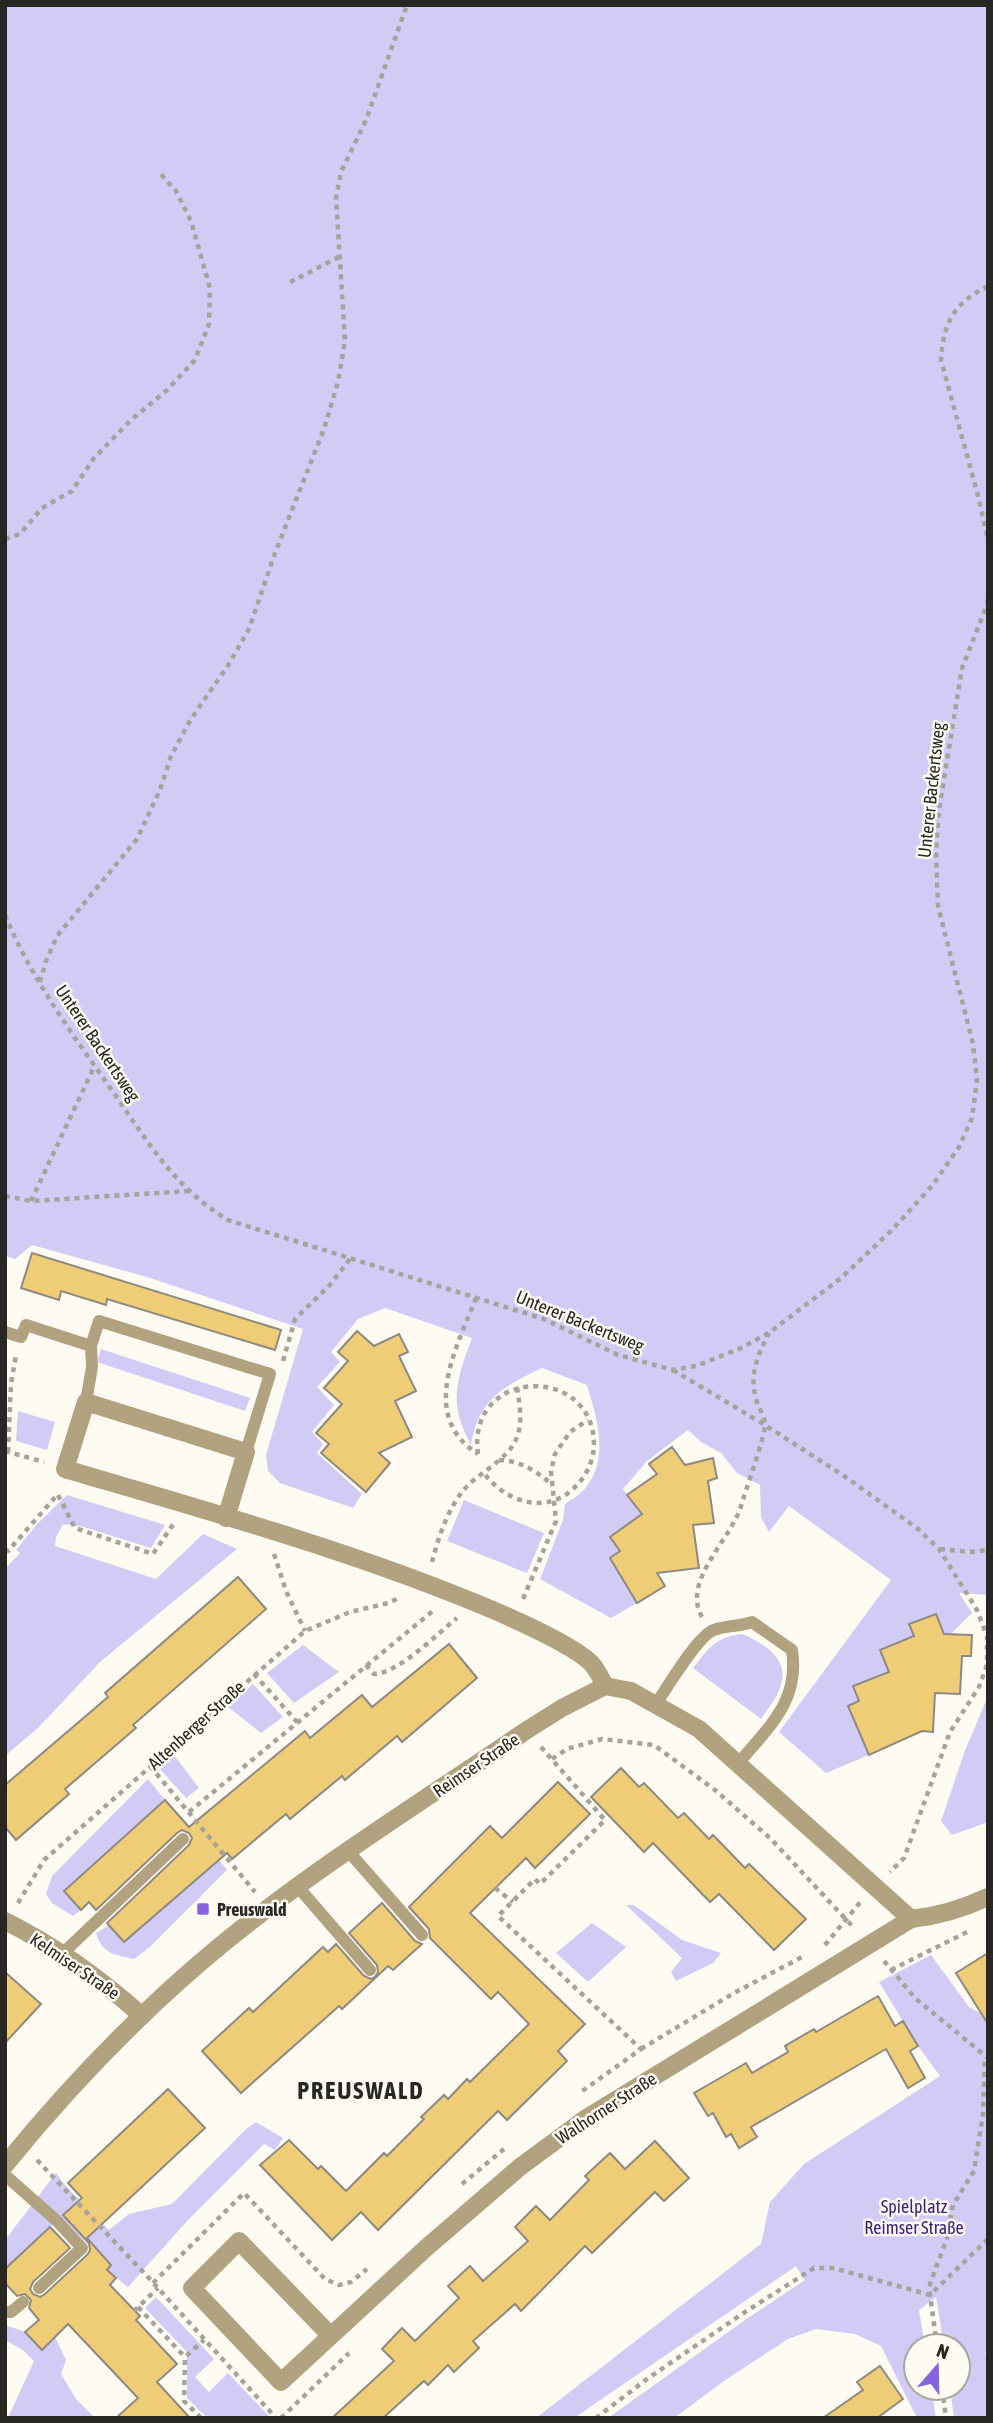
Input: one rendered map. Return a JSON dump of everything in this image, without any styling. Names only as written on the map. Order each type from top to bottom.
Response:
[{"type":"street","points":[[226,1518],[246,1452],[86,1402],[65,1469],[184,1504],[226,1518],[267,1530],[425,1583],[514,1619],[576,1652],[592,1664],[605,1686],[631,1691],[699,1729],[911,1919],[959,1910],[988,1897]]},
{"type":"street","name":"Reimser Straße","points":[[5,2165],[71,2089],[142,2016],[226,1941],[298,1887],[527,1730],[605,1686]]},
{"type":"street","name":"Walhorner Straße","points":[[330,2335],[239,2241],[192,2288],[281,2382],[426,2248],[520,2167],[585,2119],[911,1919]]},
{"type":"street","name":"Kelmiser Straße","points":[[6,1921],[63,1953],[104,1981],[142,2016]]},
{"type":"lane","points":[[86,1402],[92,1367],[91,1346],[99,1321],[270,1374],[246,1452]]},
{"type":"lane","points":[[5,1332],[21,1337],[26,1325],[91,1346]]},
{"type":"lane","points":[[656,1704],[711,1630],[738,1627],[752,1622],[792,1650],[793,1682],[785,1704],[738,1764]]},
{"type":"lane","points":[[63,1953],[183,1839]]},
{"type":"lane","points":[[349,1852],[422,1935]]},
{"type":"lane","points":[[298,1887],[370,1970]]},
{"type":"lane","points":[[5,2175],[57,2221],[82,2248],[39,2288]]},
{"type":"lane","points":[[5,2312],[11,2312],[23,2302]]},
{"type":"path","points":[[40,983],[57,936],[137,839],[160,790],[171,756],[191,719],[229,664],[249,629],[275,553],[324,429],[338,382],[345,341],[336,198],[341,172],[366,120],[407,5]]},
{"type":"path","points":[[5,539],[20,534],[42,508],[72,491],[94,458],[195,360],[209,324],[210,288],[191,221],[176,191],[158,171]]},
{"type":"path","points":[[290,282],[339,257]]},
{"type":"path","points":[[988,286],[966,300],[948,322],[942,341],[941,360],[978,492],[988,539]]},
{"type":"path","name":"Unterer Backertsweg","points":[[5,915],[40,983],[95,1066],[164,1165],[205,1206],[228,1220],[544,1319],[618,1354],[673,1370],[696,1366],[722,1357],[770,1332],[841,1278],[892,1230],[932,1186],[959,1147],[972,1118],[977,1080],[973,1044],[938,906],[936,852],[941,797],[962,668],[988,597]]},
{"type":"path","points":[[31,1201],[95,1066]]},
{"type":"path","points":[[5,1196],[31,1201],[189,1191]]},
{"type":"path","points":[[284,1356],[295,1319],[329,1286],[350,1259]]},
{"type":"path","points":[[476,1297],[447,1374],[445,1394],[454,1430],[466,1446],[478,1454],[476,1440],[479,1423],[487,1409],[499,1397],[517,1387],[537,1385],[557,1389],[575,1400],[589,1420],[594,1435],[593,1455],[586,1474],[573,1490],[555,1500],[522,1502],[506,1496],[493,1486],[483,1472]]},
{"type":"path","points":[[696,1595],[702,1576],[738,1516],[765,1425],[756,1399],[752,1375],[758,1355],[770,1332]]},
{"type":"path","points":[[21,1337],[11,1384],[7,1451],[65,1469]]},
{"type":"path","points":[[673,1370],[765,1425],[918,1529],[939,1549],[977,1610],[987,1636],[987,1665],[979,1687],[950,1732],[904,1858]]},
{"type":"path","points":[[425,1583],[438,1542],[458,1497],[483,1472],[507,1454],[519,1434],[521,1421],[517,1387]]},
{"type":"path","points":[[514,1619],[556,1521],[551,1471],[555,1454],[570,1432],[589,1420]]},
{"type":"path","points":[[498,1460],[527,1465],[553,1485]]},
{"type":"path","points":[[5,1549],[8,1551],[58,1495],[75,1528],[153,1554],[184,1504]]},
{"type":"path","points":[[267,1530],[286,1591],[305,1631]]},
{"type":"path","points":[[939,1549],[970,1552],[988,1550]]},
{"type":"path","name":"Altenberger Straße","points":[[6,1921],[44,1860],[305,1631],[350,1612],[389,1603],[425,1583]]},
{"type":"path","points":[[189,1812],[453,1594]]},
{"type":"path","points":[[366,1665],[374,1674],[384,1674],[477,1603]]},
{"type":"path","points":[[254,1674],[299,1723]]},
{"type":"path","points":[[527,1730],[605,1819],[540,1884],[536,1879],[498,1916],[641,2049]]},
{"type":"path","points":[[552,1759],[567,1749],[602,1739],[654,1745],[715,1790],[771,1839],[870,1945]]},
{"type":"path","points":[[150,1766],[269,1909]]},
{"type":"path","points":[[495,1888],[513,1902]]},
{"type":"path","points":[[577,2095],[641,2049],[734,1993],[825,1945],[846,1920]]},
{"type":"path","points":[[935,2332],[930,2284],[947,2238],[953,2206],[974,2171],[983,2113],[987,2057],[916,1999],[891,1970],[977,1927]]},
{"type":"path","points":[[461,2185],[513,2142]]},
{"type":"path","points":[[22,2145],[279,2418],[349,2353]]},
{"type":"path","points":[[930,2295],[988,2238]]},
{"type":"path","points":[[340,2285],[351,2282],[370,2266]]},
{"type":"path","points":[[596,2418],[647,2379],[814,2268],[833,2268],[930,2295]]},
{"type":"path","points":[[158,2288],[136,2309],[185,2357]]},
{"type":"path","points":[[180,2406],[184,2401],[185,2357],[204,2340]]},
{"type":"path","points":[[184,2401],[201,2418]]},
{"type":"green space","points":[[5,5],[988,5],[988,1595],[959,1593],[972,1613],[946,1639],[909,1625],[914,1636],[880,1650],[889,1672],[853,1686],[859,1701],[848,1706],[869,1755],[826,1773],[779,1732],[891,1580],[789,1506],[769,1532],[761,1517],[760,1485],[737,1473],[721,1453],[701,1442],[688,1430],[647,1461],[623,1489],[642,1514],[610,1537],[620,1551],[611,1558],[637,1603],[611,1618],[540,1579],[563,1520],[565,1504],[583,1491],[597,1466],[598,1425],[587,1385],[542,1368],[528,1375],[494,1396],[486,1405],[471,1445],[459,1417],[457,1392],[472,1338],[385,1308],[358,1319],[331,1352],[340,1362],[317,1387],[334,1405],[312,1432],[323,1444],[317,1453],[362,1494],[353,1508],[280,1483],[268,1471],[266,1455],[303,1329],[147,1277],[32,1245],[15,1259],[5,1256]]},
{"type":"green space","points":[[101,1349],[250,1398],[245,1411],[97,1362]]},
{"type":"green space","points":[[18,1411],[55,1422],[47,1450],[16,1441]]},
{"type":"green space","points":[[67,1495],[165,1525],[151,1548],[80,1526],[63,1524],[56,1537],[55,1546],[156,1579],[203,1534],[237,1549],[100,1662],[38,1728],[5,1756],[5,1569],[20,1553],[16,1550],[38,1523]]},
{"type":"green space","points":[[464,1500],[544,1533],[527,1573],[447,1541]]},
{"type":"green space","points":[[742,1634],[771,1651],[782,1672],[779,1690],[761,1719],[693,1668],[713,1645],[725,1638]]},
{"type":"green space","points":[[303,1645],[339,1672],[294,1703],[267,1673]]},
{"type":"green space","points":[[253,1684],[283,1717],[261,1733],[228,1707]]},
{"type":"green space","points":[[988,1696],[988,1822],[952,1835],[941,1821],[964,1753]]},
{"type":"green space","points":[[174,1755],[199,1788],[186,1798],[159,1768]]},
{"type":"green space","points":[[148,1779],[165,1800],[64,1890],[81,1910],[73,1916],[52,1903],[46,1894],[52,1876]]},
{"type":"green space","points":[[219,1860],[227,1870],[151,1946],[134,1959],[110,1952],[102,1946],[96,1933]]},
{"type":"green space","points":[[626,1905],[634,1905],[682,1940],[721,1953],[713,1963],[676,1981],[671,1972],[682,1958]]},
{"type":"green space","points":[[592,1923],[626,1947],[588,1982],[556,1953]]},
{"type":"green space","name":"Spielplatz Reimser Straße","points":[[931,1955],[969,2007],[988,2021],[988,2345],[985,2355],[988,2360],[988,2418],[954,2418],[952,2402],[972,2402],[972,2332],[942,2332],[936,2297],[919,2310],[923,2332],[902,2332],[902,2388],[881,2346],[855,2334],[816,2329],[788,2339],[674,2418],[608,2418],[805,2280],[796,2266],[574,2418],[536,2418],[761,2244],[770,2202],[804,2164],[940,2076],[918,2046],[879,1982]]},
{"type":"green space","points":[[256,2122],[283,2138],[275,2150],[264,2144],[189,2219],[128,2287],[107,2270],[111,2265],[61,2217],[5,2269],[5,2240],[56,2173],[109,2230],[129,2214],[172,2204]]},
{"type":"green space","points":[[156,2297],[214,2359],[195,2377],[209,2392],[228,2373],[271,2418],[207,2418],[187,2398],[187,2352],[145,2308]]},
{"type":"green space","points":[[5,2325],[25,2332],[42,2350],[55,2337],[66,2360],[61,2374],[76,2399],[95,2418],[8,2418],[34,2361],[23,2350],[5,2340]]},
{"type":"green space","points":[[909,2402],[933,2402],[936,2418],[917,2418]]},
{"type":"building","points":[[32,1253],[281,1330],[275,1350],[107,1299],[106,1305],[61,1291],[59,1300],[21,1288]]},
{"type":"building","points":[[357,1331],[374,1346],[399,1334],[408,1352],[399,1356],[416,1391],[395,1401],[412,1437],[379,1453],[390,1463],[366,1492],[321,1453],[329,1444],[316,1433],[342,1404],[324,1388],[348,1361],[338,1352]]},
{"type":"building","points":[[672,1447],[685,1465],[713,1458],[717,1478],[708,1481],[714,1523],[693,1525],[699,1568],[657,1573],[665,1586],[637,1603],[610,1558],[620,1551],[610,1537],[642,1514],[627,1495],[657,1474],[649,1464]]},
{"type":"building","points":[[238,1577],[266,1609],[133,1725],[136,1728],[65,1789],[69,1794],[16,1840],[5,1827],[5,1785],[108,1697],[105,1693]]},
{"type":"building","points":[[936,1614],[944,1634],[972,1635],[971,1656],[962,1656],[960,1694],[935,1693],[933,1732],[922,1731],[869,1755],[848,1706],[859,1701],[853,1686],[889,1672],[880,1650],[914,1636],[909,1624]]},
{"type":"building","points":[[449,1644],[477,1678],[402,1742],[397,1736],[345,1780],[342,1776],[290,1819],[286,1814],[232,1859],[227,1853],[124,1942],[107,1923],[189,1845],[192,1838],[189,1833],[182,1830],[177,1833],[96,1910],[89,1902],[81,1910],[64,1891],[165,1800],[189,1827],[305,1731],[310,1738],[362,1695],[372,1707]]},
{"type":"building","points":[[621,1768],[639,1787],[644,1783],[678,1818],[684,1813],[709,1839],[713,1835],[745,1868],[749,1864],[806,1919],[774,1950],[719,1894],[710,1902],[653,1843],[644,1852],[591,1797]]},
{"type":"building","points":[[558,1782],[590,1814],[535,1868],[526,1858],[470,1913],[585,2024],[558,2051],[567,2061],[507,2120],[498,2111],[378,2230],[361,2212],[332,2240],[260,2165],[289,2140],[318,2169],[321,2166],[346,2191],[384,2153],[387,2156],[444,2095],[448,2099],[467,2079],[470,2082],[529,2024],[498,1992],[491,1999],[430,1938],[429,1929],[409,1907],[490,1826],[502,1838]]},
{"type":"building","points":[[382,1903],[415,1941],[422,1944],[393,1970],[388,1966],[342,2009],[339,2006],[241,2093],[202,2051],[249,2008],[253,2012],[323,1947],[328,1952],[336,1944],[364,1976],[371,1979],[375,1977],[378,1972],[377,1965],[349,1933]]},
{"type":"building","points":[[988,1953],[988,2024],[956,1973]]},
{"type":"building","points":[[5,1972],[41,2004],[5,2043]]},
{"type":"building","points":[[878,1996],[895,2026],[903,2021],[918,2046],[910,2051],[925,2078],[908,2088],[886,2049],[751,2127],[757,2137],[739,2148],[731,2134],[726,2137],[713,2113],[708,2116],[694,2093],[746,2063],[752,2073],[788,2052],[785,2046],[814,2029],[816,2032]]},
{"type":"building","points":[[168,2089],[205,2128],[87,2238],[111,2265],[107,2270],[116,2278],[110,2285],[140,2316],[136,2320],[177,2364],[157,2382],[190,2418],[116,2418],[138,2398],[68,2324],[42,2350],[25,2332],[39,2320],[29,2308],[31,2300],[25,2294],[17,2296],[5,2283],[5,2269],[50,2227],[70,2248],[33,2282],[30,2289],[40,2297],[88,2254],[89,2243],[63,2215],[82,2198],[68,2183]]},
{"type":"building","points":[[655,2141],[689,2178],[664,2201],[655,2192],[592,2253],[585,2246],[521,2311],[515,2304],[473,2341],[479,2348],[454,2372],[448,2365],[428,2385],[424,2381],[383,2418],[332,2418],[394,2361],[382,2349],[402,2328],[415,2341],[459,2298],[448,2286],[470,2266],[483,2281],[528,2241],[515,2227],[536,2206],[550,2220],[589,2180],[585,2176],[610,2153],[625,2169]]},
{"type":"building","points":[[880,2366],[902,2400],[877,2418],[823,2418],[863,2390],[857,2382]]},
{"type":"place","name":"Preuswald","points":[[203,1909]]},
{"type":"district","name":"PREUSWALD","points":[[361,2090]]}]
